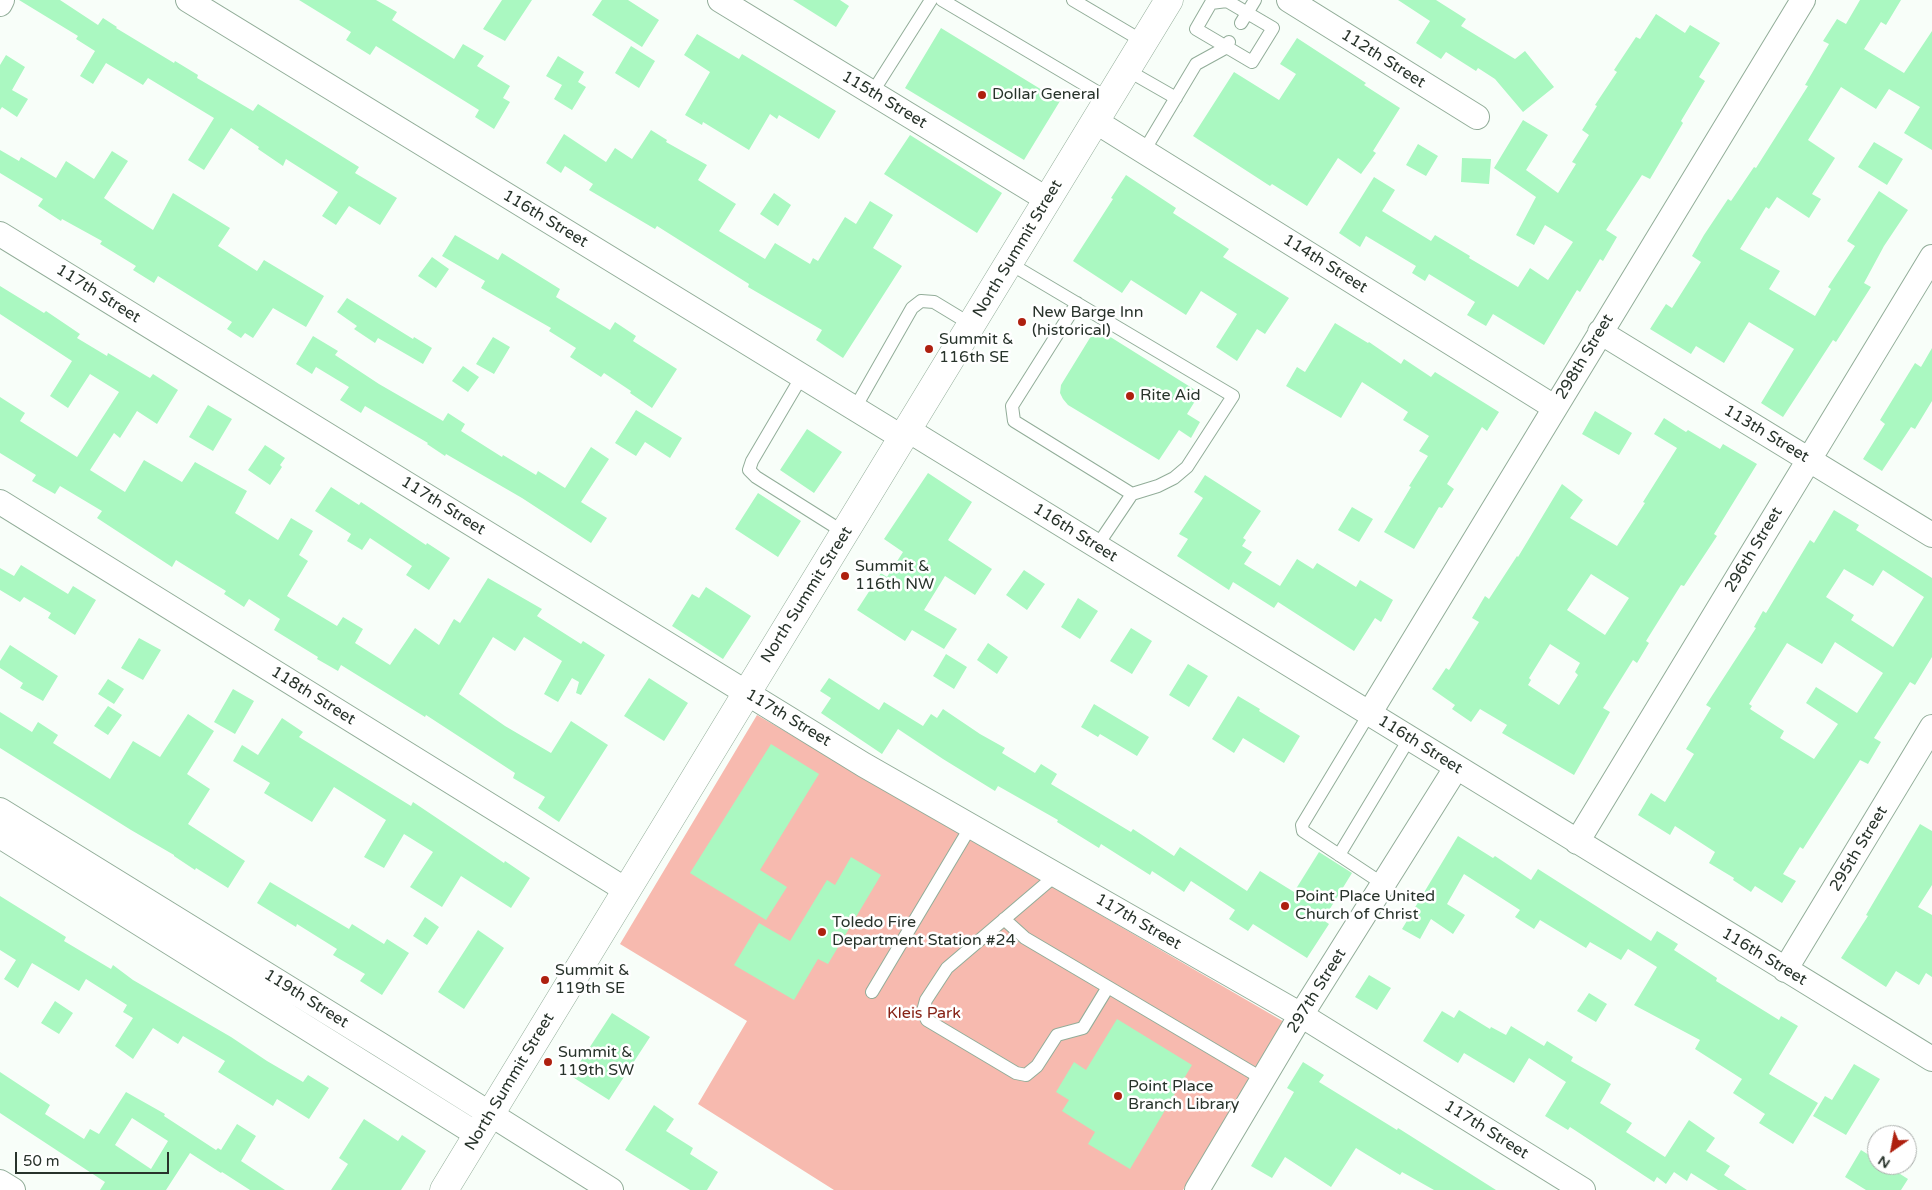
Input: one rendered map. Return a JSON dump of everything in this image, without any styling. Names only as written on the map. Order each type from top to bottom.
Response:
[{"type":"main road","name":"North Summit Street","points":[[444,1190],[1169,0]]},
{"type":"street","points":[[0,4],[2,0]]},
{"type":"street","name":"116th Street","points":[[188,0],[855,408],[905,434],[1097,546],[1932,1059]]},
{"type":"street","name":"115th Street","points":[[720,0],[1048,200]]},
{"type":"street","name":"112th Street","points":[[1290,0],[1477,117]]},
{"type":"street","name":"298th Street","points":[[1369,714],[1803,0]]},
{"type":"street","name":"114th Street","points":[[1102,110],[1144,152],[1554,407]]},
{"type":"street","name":"117th Street","points":[[0,234],[864,765],[1301,1015],[1584,1190]]},
{"type":"street","name":"296th Street","points":[[1576,842],[1932,257]]},
{"type":"street","name":"113th Street","points":[[1600,332],[1932,536]]},
{"type":"street","name":"118th Street","points":[[0,502],[626,890]]},
{"type":"street","name":"295th Street","points":[[1785,970],[1932,727]]},
{"type":"street","name":"297th Street","points":[[1197,1190],[1301,1015],[1456,768]]},
{"type":"street","name":"119th Street","points":[[0,810],[379,1044],[484,1125]]},
{"type":"street","name":"119th Street","points":[[0,836],[484,1125],[611,1190]]},
{"type":"street","points":[[0,1182],[13,1190]]},
{"type":"lane","points":[[872,93],[931,0]]},
{"type":"lane","points":[[942,0],[1102,110]]},
{"type":"lane","points":[[1073,0],[1144,42]]},
{"type":"lane","points":[[1244,18],[1255,0]]},
{"type":"lane","points":[[1227,1],[1244,18],[1273,28],[1252,62],[1228,44],[1196,29],[1211,2],[1227,1]]},
{"type":"lane","points":[[1144,152],[1196,64],[1228,44]]},
{"type":"lane","points":[[1127,70],[1176,98]]},
{"type":"lane","points":[[1009,263],[1233,396],[1187,468],[1174,478],[1158,486],[1132,494],[1097,546]]},
{"type":"lane","points":[[855,408],[912,308],[921,301],[934,302],[972,325]]},
{"type":"lane","points":[[1077,303],[1012,406],[1014,421],[1132,494]]},
{"type":"lane","points":[[802,376],[749,470],[756,477],[845,533]]},
{"type":"lane","points":[[1369,714],[1302,825],[1303,831],[1383,884]]},
{"type":"lane","points":[[1338,855],[1409,739]]},
{"type":"lane","points":[[872,992],[971,826]]},
{"type":"lane","points":[[1056,874],[947,968],[926,1000],[922,1011],[927,1020],[1016,1073],[1026,1075],[1037,1066],[1057,1035],[1083,1028],[1108,987]]},
{"type":"lane","points":[[1004,919],[1025,938],[1263,1080]]},
{"type":"green space","name":"Kleis Park","points":[[757,715],[1286,1023],[1183,1190],[834,1190],[698,1104],[747,1021],[620,944]]},
{"type":"building","points":[[19,0],[60,0],[98,25],[103,18],[116,28],[174,63],[175,61],[198,75],[197,78],[253,111],[258,104],[359,167],[355,173],[397,198],[380,225],[349,206],[336,225],[322,216],[338,192],[286,159],[283,166],[231,128],[204,170],[188,160],[214,118],[148,78],[143,85],[106,63],[93,84],[80,76],[95,51],[76,39],[78,36]]},
{"type":"building","points":[[299,0],[376,0],[397,12],[392,20],[454,59],[463,44],[484,56],[477,66],[510,86],[503,98],[510,102],[494,129],[475,117],[479,110],[376,46],[370,55],[346,40],[351,32]]},
{"type":"building","points":[[502,0],[532,0],[505,41],[483,29]]},
{"type":"building","points":[[602,0],[628,0],[659,20],[642,47],[592,15]]},
{"type":"building","points":[[793,0],[840,0],[849,6],[836,27]]},
{"type":"building","points":[[1398,0],[1436,0],[1466,19],[1461,26],[1515,59],[1525,51],[1554,87],[1523,112],[1495,79],[1478,68],[1476,71],[1446,52],[1441,59],[1416,43],[1430,21]]},
{"type":"building","points":[[1860,0],[1901,0],[1886,25],[1881,22],[1864,49],[1904,73],[1932,31],[1932,150],[1904,133],[1920,107],[1889,89],[1876,109],[1841,87],[1808,140],[1835,158],[1812,194],[1821,199],[1809,218],[1777,197],[1769,209],[1766,207],[1740,249],[1780,271],[1769,289],[1815,316],[1831,289],[1828,287],[1855,246],[1847,241],[1879,191],[1908,210],[1884,246],[1864,283],[1871,287],[1836,342],[1833,340],[1783,417],[1761,403],[1794,349],[1749,322],[1724,363],[1696,346],[1691,354],[1650,329],[1666,304],[1672,308],[1701,262],[1692,256],[1704,235],[1728,199],[1731,201],[1754,167],[1756,168],[1808,86],[1805,85],[1829,44],[1823,41],[1837,19],[1846,24]]},
{"type":"building","points":[[1656,14],[1685,33],[1690,25],[1720,43],[1699,77],[1705,81],[1650,179],[1642,175],[1606,230],[1617,237],[1603,261],[1600,259],[1580,292],[1577,290],[1544,345],[1493,314],[1486,326],[1467,315],[1475,302],[1429,274],[1425,281],[1412,273],[1416,266],[1366,236],[1360,247],[1339,233],[1374,177],[1395,190],[1382,211],[1431,241],[1435,235],[1518,287],[1530,268],[1548,280],[1573,242],[1545,225],[1534,245],[1516,235],[1536,197],[1494,168],[1523,120],[1548,135],[1526,170],[1558,193],[1576,164],[1572,162],[1589,135],[1582,130],[1597,106],[1595,105],[1617,72],[1614,70],[1636,37],[1640,39]]},
{"type":"building","name":"Dollar General","points":[[941,28],[1060,101],[1024,160],[905,88]]},
{"type":"building","points":[[697,34],[739,59],[742,54],[836,111],[819,139],[779,115],[777,119],[770,114],[749,150],[703,122],[702,125],[685,115],[710,72],[684,55]]},
{"type":"building","points":[[1297,38],[1366,83],[1364,85],[1400,108],[1373,151],[1376,153],[1361,174],[1338,158],[1307,206],[1272,184],[1270,186],[1193,136],[1234,72],[1279,100],[1296,74],[1280,64]]},
{"type":"building","points":[[631,46],[655,61],[639,88],[615,73]]},
{"type":"building","points":[[6,55],[25,67],[12,90],[28,99],[17,117],[2,107],[0,110],[0,65]]},
{"type":"building","points":[[558,56],[584,72],[578,82],[586,87],[572,110],[554,99],[562,85],[546,76]]},
{"type":"building","points":[[651,130],[667,140],[666,142],[707,165],[698,180],[736,204],[719,231],[765,259],[775,243],[810,264],[813,258],[818,261],[845,217],[856,224],[870,201],[893,215],[873,248],[902,266],[843,358],[816,340],[822,330],[748,287],[749,284],[657,226],[655,229],[589,190],[593,184],[565,166],[561,173],[546,163],[564,134],[606,162],[615,148],[632,159]]},
{"type":"building","points":[[910,135],[1002,193],[977,233],[884,174]]},
{"type":"building","points":[[1874,142],[1903,159],[1887,185],[1858,167]]},
{"type":"building","points":[[1418,144],[1438,156],[1426,176],[1406,165]]},
{"type":"building","points":[[0,150],[19,161],[21,157],[56,178],[66,161],[94,179],[112,151],[128,161],[104,198],[114,205],[153,230],[173,193],[230,228],[218,246],[257,271],[264,260],[324,296],[306,327],[273,308],[253,338],[245,333],[241,338],[227,329],[232,322],[158,276],[154,283],[133,270],[136,266],[100,244],[102,241],[62,219],[61,221],[38,206],[43,199],[0,173]]},
{"type":"building","points":[[1462,158],[1491,159],[1489,184],[1461,182]]},
{"type":"building","points":[[1126,175],[1176,208],[1173,213],[1229,249],[1223,257],[1289,298],[1265,334],[1257,329],[1237,361],[1216,347],[1237,314],[1201,291],[1186,315],[1131,280],[1122,293],[1073,261],[1113,199],[1111,198]]},
{"type":"building","points":[[774,193],[791,205],[778,226],[760,214]]},
{"type":"building","points":[[455,235],[498,260],[502,253],[560,289],[556,297],[610,330],[615,322],[636,336],[633,341],[677,369],[652,408],[604,373],[601,377],[570,357],[576,348],[549,331],[551,328],[481,288],[485,281],[442,256]]},
{"type":"building","points":[[432,257],[449,269],[436,288],[418,276]]},
{"type":"building","points":[[0,286],[44,313],[46,311],[80,334],[77,338],[107,356],[108,353],[150,378],[153,374],[178,390],[157,424],[137,411],[120,438],[114,433],[90,470],[125,492],[144,460],[182,482],[195,462],[247,491],[235,513],[278,540],[291,518],[313,531],[299,555],[308,561],[287,596],[337,626],[343,617],[363,629],[355,643],[390,665],[415,628],[439,645],[454,619],[460,623],[488,578],[542,609],[537,616],[581,644],[583,641],[605,655],[581,695],[576,693],[579,682],[572,678],[558,702],[544,694],[562,661],[524,637],[515,651],[493,637],[459,694],[505,726],[551,753],[571,721],[608,745],[559,822],[538,808],[545,797],[513,778],[515,773],[426,715],[425,717],[341,665],[338,671],[317,659],[318,657],[274,630],[280,619],[249,599],[244,607],[224,594],[226,591],[176,560],[172,567],[97,518],[102,511],[60,486],[55,494],[32,481],[36,475],[0,453],[0,397],[25,413],[20,421],[77,457],[119,392],[90,374],[68,408],[50,396],[72,361],[0,314]]},
{"type":"building","points":[[347,298],[413,339],[414,337],[432,348],[423,364],[378,338],[375,343],[354,329],[357,326],[337,312]]},
{"type":"building","points":[[1335,323],[1369,342],[1401,364],[1404,359],[1431,377],[1435,372],[1499,412],[1487,431],[1482,427],[1447,484],[1454,489],[1442,508],[1439,507],[1414,549],[1384,532],[1428,456],[1419,451],[1429,436],[1403,420],[1408,412],[1362,382],[1341,418],[1286,386],[1297,367],[1305,372]]},
{"type":"building","name":"Rite Aid","points":[[1096,328],[1200,393],[1187,414],[1200,422],[1191,438],[1179,430],[1159,460],[1068,405],[1060,393],[1061,385]]},
{"type":"building","points":[[313,336],[338,351],[335,355],[379,384],[443,421],[448,413],[465,424],[461,431],[502,457],[503,455],[536,475],[538,471],[565,488],[591,447],[609,459],[581,502],[607,518],[591,543],[522,498],[446,454],[445,456],[428,443],[365,406],[361,413],[340,400],[349,387],[316,367],[312,374],[296,364]]},
{"type":"building","points":[[493,337],[510,347],[494,374],[476,364]]},
{"type":"building","points":[[1932,348],[1932,401],[1915,429],[1911,427],[1882,471],[1863,459],[1885,424],[1880,420],[1915,363],[1921,367]]},
{"type":"building","points":[[463,366],[479,377],[468,392],[452,381]]},
{"type":"building","points":[[208,405],[232,419],[213,451],[189,437]]},
{"type":"building","points":[[636,410],[682,438],[670,458],[645,442],[636,456],[615,443]]},
{"type":"building","points":[[1595,411],[1632,433],[1619,455],[1582,434]]},
{"type":"building","points":[[1664,418],[1686,432],[1688,430],[1720,449],[1723,444],[1757,464],[1714,534],[1717,536],[1684,586],[1681,585],[1646,641],[1649,643],[1637,663],[1633,660],[1603,708],[1610,712],[1574,775],[1502,733],[1507,725],[1480,709],[1471,722],[1452,709],[1455,705],[1432,689],[1446,668],[1449,670],[1479,622],[1472,618],[1485,596],[1489,599],[1518,557],[1562,484],[1583,500],[1570,518],[1617,546],[1677,448],[1654,434]],"holes":[[[1591,574],[1629,598],[1605,635],[1567,610]],[[1550,644],[1580,663],[1575,672],[1578,675],[1559,705],[1528,685],[1531,680],[1529,678]]]},
{"type":"building","points":[[807,429],[842,452],[814,493],[780,470]]},
{"type":"building","points":[[265,445],[285,458],[280,465],[282,467],[270,485],[248,470]]},
{"type":"building","points":[[928,473],[972,502],[948,540],[992,569],[975,595],[945,576],[924,610],[957,629],[944,649],[912,630],[905,641],[857,610],[881,573],[887,577],[903,552],[884,539]]},
{"type":"building","points":[[1205,475],[1261,511],[1243,538],[1246,540],[1242,546],[1252,552],[1244,564],[1280,586],[1297,559],[1313,569],[1317,563],[1356,587],[1360,580],[1393,600],[1381,622],[1375,618],[1354,651],[1278,602],[1274,608],[1233,582],[1229,590],[1177,556],[1188,539],[1179,534],[1203,498],[1194,492]]},
{"type":"building","points":[[331,487],[359,505],[361,502],[426,545],[427,543],[450,558],[429,590],[406,575],[412,566],[370,538],[362,550],[347,541],[351,534],[315,511]]},
{"type":"building","points":[[758,493],[801,521],[778,557],[735,529]]},
{"type":"building","points":[[1352,507],[1373,519],[1359,542],[1338,530]]},
{"type":"building","points":[[1834,510],[1859,525],[1856,530],[1932,578],[1932,657],[1915,685],[1910,682],[1874,738],[1881,742],[1868,764],[1860,760],[1803,849],[1800,847],[1783,874],[1796,881],[1782,903],[1755,886],[1751,892],[1733,880],[1734,878],[1709,863],[1715,852],[1675,826],[1670,835],[1638,815],[1651,793],[1665,802],[1694,754],[1686,749],[1711,708],[1706,705],[1756,628],[1754,627],[1763,611],[1766,613],[1810,540],[1814,543]],"holes":[[[1844,569],[1873,586],[1883,570],[1924,597],[1893,647],[1851,620],[1854,615],[1826,597]],[[1835,642],[1883,673],[1857,713],[1816,687],[1806,703],[1838,724],[1814,759],[1780,738],[1784,731],[1750,709],[1752,706],[1749,704],[1787,643],[1822,664]]]},
{"type":"building","points":[[21,565],[68,594],[73,586],[96,600],[75,635],[48,618],[51,613],[24,597],[20,602],[0,590],[0,568],[14,576]]},
{"type":"building","points":[[1024,570],[1045,584],[1027,610],[1006,595]]},
{"type":"building","points":[[706,587],[751,616],[723,659],[672,626],[692,594],[699,598]]},
{"type":"building","points":[[1078,598],[1098,611],[1080,639],[1061,627]]},
{"type":"building","points":[[1131,628],[1152,641],[1132,674],[1110,661]]},
{"type":"building","points":[[139,638],[161,650],[143,680],[121,668]]},
{"type":"building","points":[[988,643],[1008,657],[997,674],[977,660]]},
{"type":"building","points":[[10,645],[58,676],[43,701],[20,688],[23,683],[0,668],[0,661]]},
{"type":"building","points":[[946,654],[967,667],[954,689],[933,676]]},
{"type":"building","points":[[1188,664],[1208,676],[1189,707],[1169,695]]},
{"type":"building","points":[[649,678],[688,703],[664,741],[624,716]]},
{"type":"building","points":[[829,678],[879,710],[884,702],[923,726],[931,714],[937,718],[943,709],[1005,748],[1002,753],[1035,773],[1041,764],[1057,774],[1051,784],[1131,832],[1133,829],[1174,856],[1180,847],[1247,891],[1260,871],[1294,892],[1319,852],[1352,873],[1323,920],[1329,924],[1307,958],[1253,924],[1248,931],[1229,919],[1235,910],[1191,881],[1184,892],[1152,871],[1150,875],[1101,844],[1099,848],[1057,822],[1058,820],[998,786],[995,791],[898,729],[882,754],[821,713],[831,698],[820,691]]},
{"type":"building","points":[[108,679],[124,689],[114,704],[98,694]]},
{"type":"building","points":[[233,689],[254,701],[235,734],[214,722]]},
{"type":"building","points":[[1238,696],[1300,736],[1284,763],[1243,738],[1234,753],[1212,739]]},
{"type":"building","points":[[1094,704],[1149,737],[1137,756],[1100,734],[1098,737],[1081,727]]},
{"type":"building","points":[[108,706],[122,715],[108,735],[94,726]]},
{"type":"building","points":[[0,712],[32,732],[38,722],[58,735],[53,743],[110,779],[133,741],[160,757],[188,714],[214,731],[187,774],[210,789],[188,824],[245,861],[228,888],[196,868],[195,870],[174,855],[0,748]]},
{"type":"building","points":[[282,718],[303,732],[299,737],[411,806],[413,802],[504,863],[505,861],[530,878],[511,908],[461,876],[442,907],[410,887],[433,852],[404,834],[384,868],[364,857],[386,820],[334,787],[312,822],[264,793],[270,783],[233,761],[242,745],[258,755]]},
{"type":"building","points":[[771,744],[819,774],[760,870],[787,887],[766,920],[690,873]]},
{"type":"building","points":[[1920,824],[1932,831],[1932,885],[1918,907],[1932,915],[1932,977],[1926,973],[1919,985],[1896,971],[1886,987],[1841,958],[1868,916],[1866,915]]},
{"type":"building","points":[[1458,836],[1493,858],[1495,856],[1531,880],[1538,869],[1651,941],[1657,931],[1678,944],[1674,950],[1717,978],[1716,981],[1779,1020],[1781,1016],[1798,1026],[1769,1074],[1818,1103],[1793,1144],[1759,1123],[1765,1114],[1733,1093],[1742,1079],[1695,1049],[1700,1040],[1634,1005],[1657,967],[1628,949],[1621,960],[1590,942],[1586,948],[1540,920],[1534,929],[1515,917],[1520,910],[1464,874],[1447,904],[1465,915],[1453,934],[1431,919],[1420,939],[1402,929]]},
{"type":"building","name":"Toledo Fire Department Station #24","points":[[851,857],[881,875],[828,964],[818,959],[794,1000],[734,965],[759,923],[790,941],[827,880],[835,885]]},
{"type":"building","points":[[270,882],[349,929],[352,924],[384,944],[387,939],[409,953],[382,995],[360,981],[365,974],[333,955],[337,949],[297,924],[296,927],[257,903]]},
{"type":"building","points":[[0,896],[66,937],[64,941],[111,969],[113,965],[133,980],[231,1037],[267,1061],[303,1082],[308,1075],[329,1088],[309,1119],[277,1099],[273,1106],[218,1072],[225,1061],[183,1036],[178,1044],[153,1028],[133,1059],[115,1046],[133,1018],[123,1012],[127,1005],[86,979],[79,991],[32,963],[18,988],[4,979],[16,960],[0,950]]},
{"type":"building","points":[[425,917],[439,927],[427,945],[413,936]]},
{"type":"building","points":[[478,930],[504,948],[464,1009],[438,992]]},
{"type":"building","points":[[1369,975],[1391,988],[1377,1010],[1355,997]]},
{"type":"building","points":[[1589,993],[1607,1004],[1596,1022],[1577,1011]]},
{"type":"building","points":[[55,1001],[73,1013],[59,1034],[41,1023]]},
{"type":"building","points":[[1459,1010],[1490,1029],[1491,1027],[1506,1035],[1511,1026],[1544,1046],[1547,1041],[1573,1057],[1571,1061],[1611,1084],[1600,1103],[1632,1123],[1626,1132],[1665,1157],[1689,1120],[1715,1138],[1706,1151],[1730,1166],[1724,1175],[1747,1190],[1718,1190],[1691,1173],[1687,1181],[1674,1172],[1666,1184],[1657,1177],[1654,1182],[1570,1127],[1568,1130],[1545,1116],[1566,1082],[1529,1058],[1514,1083],[1464,1053],[1458,1063],[1423,1041],[1442,1011],[1454,1018]]},
{"type":"building","points":[[612,1013],[650,1037],[609,1100],[571,1076]]},
{"type":"building","name":"Point Place Branch Library","points":[[1117,1019],[1192,1065],[1130,1169],[1088,1144],[1095,1132],[1062,1111],[1069,1100],[1056,1092],[1074,1062],[1086,1070]]},
{"type":"building","points":[[1303,1062],[1324,1075],[1319,1082],[1397,1130],[1398,1128],[1496,1190],[1434,1190],[1402,1172],[1400,1175],[1356,1148],[1331,1187],[1285,1157],[1272,1178],[1251,1166],[1294,1092],[1287,1088]]},
{"type":"building","points":[[1854,1064],[1880,1079],[1846,1135],[1813,1116],[1825,1096],[1832,1100]]},
{"type":"building","points":[[0,1072],[50,1105],[45,1114],[84,1139],[90,1129],[99,1134],[126,1092],[165,1114],[164,1116],[216,1150],[218,1148],[221,1150],[237,1124],[256,1136],[241,1161],[285,1190],[250,1190],[190,1153],[166,1190],[100,1190],[105,1182],[0,1113]],"holes":[[[132,1118],[168,1141],[151,1169],[115,1145]]]},
{"type":"building","points":[[654,1105],[674,1119],[666,1131],[693,1148],[690,1154],[718,1172],[707,1190],[690,1190],[625,1150]]},
{"type":"building","points":[[364,1119],[398,1141],[402,1135],[426,1151],[401,1190],[331,1190],[348,1164],[339,1158]]},
{"type":"building","points":[[1861,1150],[1867,1154],[1867,1175],[1902,1175],[1908,1179],[1901,1190],[1866,1190],[1845,1177]]},
{"type":"place","name":"Dollar General","points":[[982,95]]},
{"type":"place","name":"New Barge Inn (historical)","points":[[1022,322]]},
{"type":"place","name":"Summit & 116th SE","points":[[929,349]]},
{"type":"place","name":"Rite Aid","points":[[1130,396]]},
{"type":"place","name":"Summit & 116th NW","points":[[845,576]]},
{"type":"place","name":"Point Place United Church of Christ","points":[[1285,906]]},
{"type":"place","name":"Toledo Fire Department Station #24","points":[[822,932]]},
{"type":"place","name":"Summit & 119th SE","points":[[545,980]]},
{"type":"place","name":"Summit & 119th SW","points":[[548,1062]]},
{"type":"place","name":"Point Place Branch Library","points":[[1118,1096]]}]
